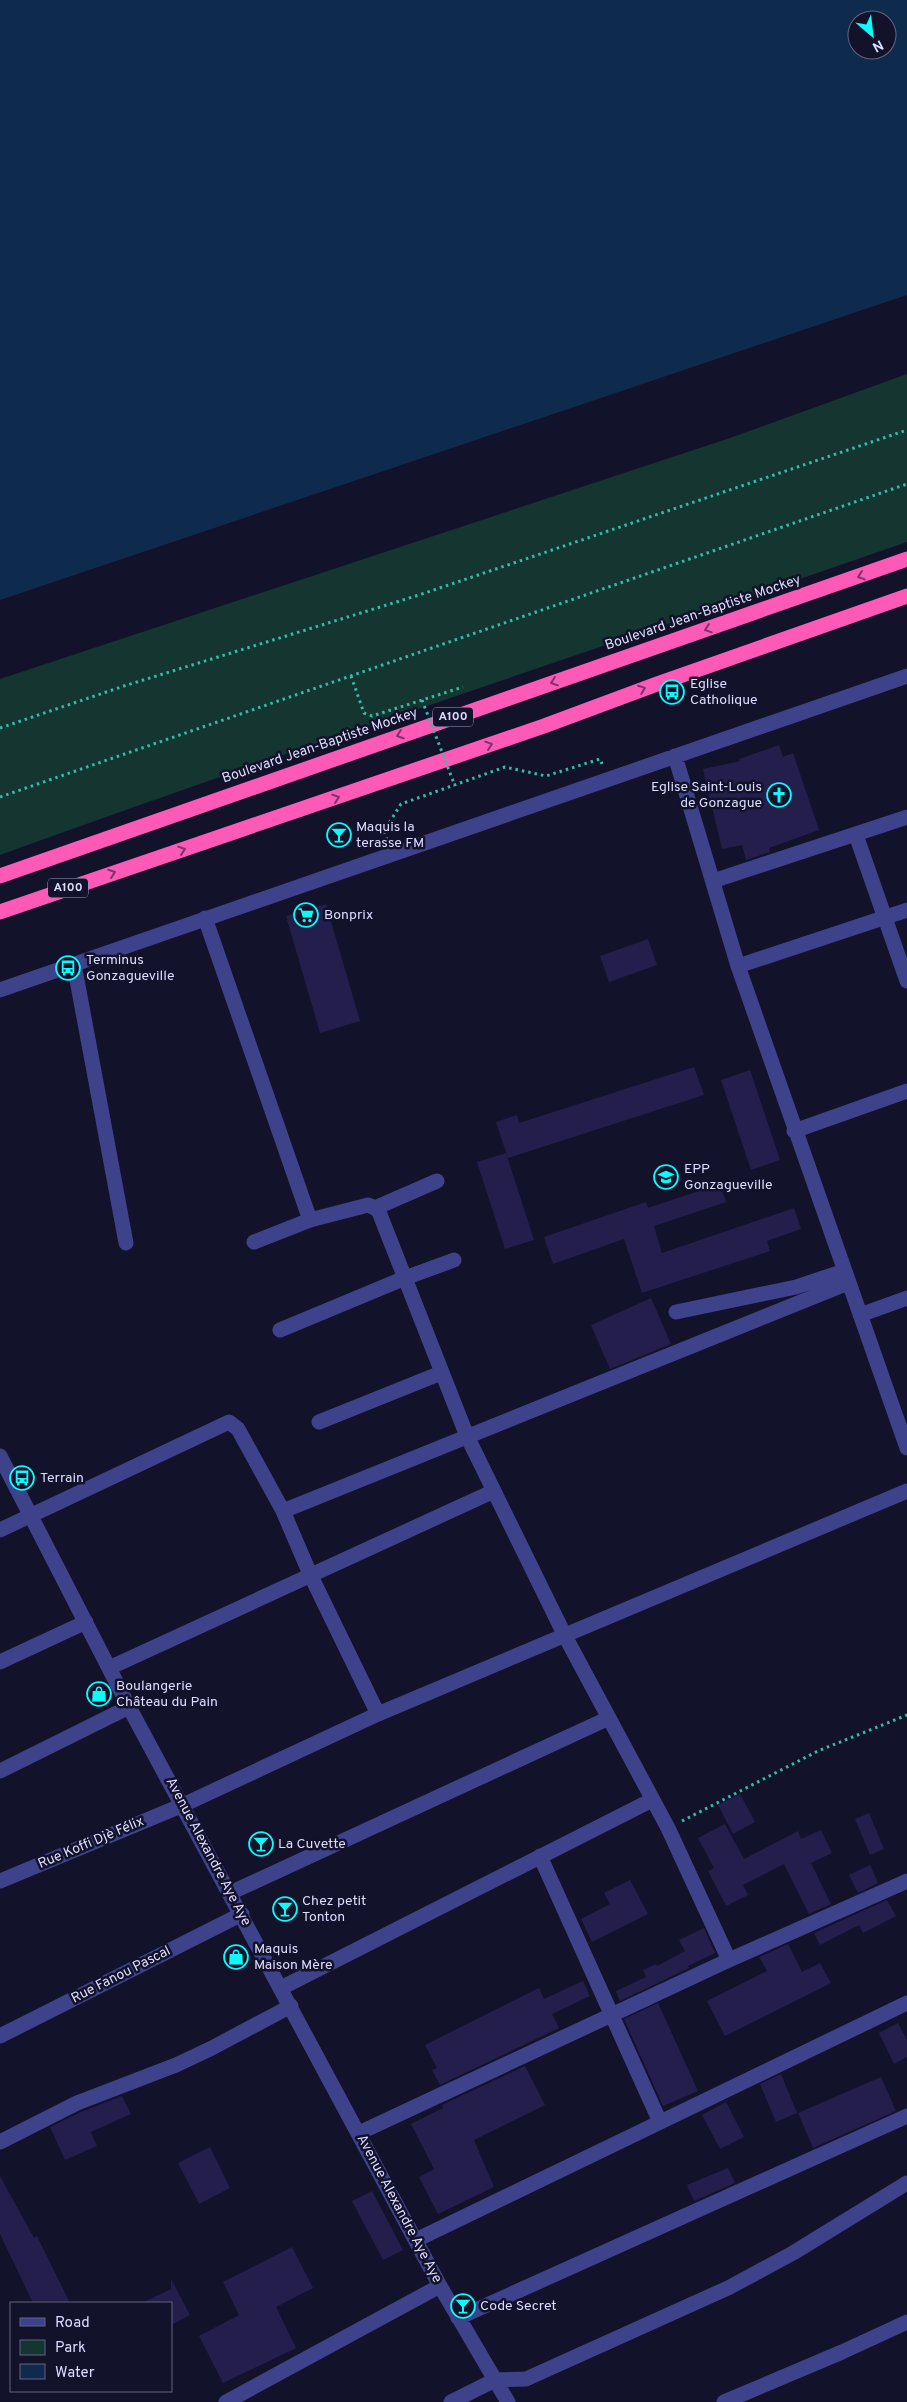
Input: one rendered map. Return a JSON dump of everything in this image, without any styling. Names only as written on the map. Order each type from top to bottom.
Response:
[{"type":"highway","name":"Boulevard Jean-Baptiste Mockey","points":[[0,876],[907,559]]},
{"type":"highway","name":"A100","points":[[0,912],[451,758],[907,596]]},
{"type":"street","points":[[0,990],[907,676]]},
{"type":"street","points":[[675,756],[738,966],[794,1131],[907,1448]]},
{"type":"street","points":[[713,881],[907,817]]},
{"type":"street","points":[[856,835],[907,981]]},
{"type":"street","points":[[738,966],[907,910]]},
{"type":"street","points":[[205,918],[310,1220]]},
{"type":"street","points":[[74,964],[126,1243]]},
{"type":"street","points":[[794,1131],[907,1091]]},
{"type":"street","points":[[375,1208],[437,1181]]},
{"type":"street","points":[[254,1242],[310,1220],[368,1205],[375,1208],[405,1278],[467,1436],[565,1636],[668,1828],[729,1960]]},
{"type":"street","points":[[280,1330],[405,1278],[454,1260]]},
{"type":"street","points":[[676,1312],[846,1277]]},
{"type":"street","points":[[283,1511],[846,1277]]},
{"type":"street","points":[[860,1315],[907,1298]]},
{"type":"street","points":[[319,1422],[441,1373]]},
{"type":"street","points":[[0,1530],[30,1514],[229,1422],[238,1430],[283,1511],[310,1574],[378,1714]]},
{"type":"street","name":"Avenue Alexandre Aye Aye","points":[[0,1456],[129,1707],[242,1914],[440,2286],[508,2402]]},
{"type":"street","points":[[109,1668],[494,1490]]},
{"type":"street","name":"Rue Koffi Djè Félix","points":[[0,1881],[183,1805],[378,1714],[907,1492]]},
{"type":"street","points":[[0,1662],[86,1622]]},
{"type":"street","points":[[0,1771],[129,1707]]},
{"type":"street","points":[[230,1893],[609,1718]]},
{"type":"street","points":[[281,1988],[652,1800]]},
{"type":"street","points":[[540,1856],[660,2122]]},
{"type":"street","points":[[359,2133],[613,2016],[729,1960],[907,1881]]},
{"type":"street","name":"Rue Fanou Pascal","points":[[0,2036],[242,1914]]},
{"type":"street","points":[[416,2240],[907,2003]]},
{"type":"street","points":[[0,2142],[77,2103],[205,2052],[291,2006]]},
{"type":"street","points":[[458,2318],[907,2116]]},
{"type":"street","points":[[451,2402],[495,2380],[526,2379],[728,2288],[792,2253],[907,2183]]},
{"type":"street","points":[[226,2402],[440,2286]]},
{"type":"street","points":[[724,2402],[907,2322]]},
{"type":"path","points":[[0,728],[124,686],[419,595],[907,430]]},
{"type":"path","points":[[0,797],[907,484]]},
{"type":"path","points":[[351,676],[364,713],[372,716],[463,687]]},
{"type":"path","points":[[422,700],[455,786]]},
{"type":"path","points":[[391,855],[384,831],[402,804],[506,767],[546,776],[600,759],[608,780]]},
{"type":"path","points":[[668,1828],[818,1751],[907,1715]]},
{"type":"green space","points":[[907,374],[907,542],[226,775],[0,855],[0,679],[730,438]]},
{"type":"water","points":[[0,0],[907,0],[907,295],[0,600]]},
{"type":"building","points":[[779,745],[783,757],[793,753],[819,830],[769,848],[770,852],[746,860],[742,845],[722,849],[703,769],[740,761],[739,759]]},
{"type":"building","points":[[326,904],[360,1021],[320,1033],[286,916]]},
{"type":"building","points":[[648,939],[657,965],[609,982],[600,956]]},
{"type":"building","points":[[694,1067],[704,1095],[508,1158],[496,1122],[517,1115],[519,1123]]},
{"type":"building","points":[[750,1070],[780,1160],[751,1170],[721,1080]]},
{"type":"building","points":[[506,1153],[534,1240],[505,1249],[477,1162]]},
{"type":"building","points":[[720,1184],[726,1202],[654,1226],[662,1253],[794,1208],[801,1229],[767,1241],[770,1251],[642,1293],[624,1239],[553,1264],[544,1237],[646,1202],[648,1208]]},
{"type":"building","points":[[651,1298],[671,1344],[610,1369],[591,1325]]},
{"type":"building","points":[[740,1794],[755,1822],[733,1834],[718,1805]]},
{"type":"building","points":[[869,1813],[884,1849],[870,1855],[855,1819]]},
{"type":"building","points":[[725,1824],[744,1859],[798,1831],[801,1839],[821,1830],[832,1853],[811,1863],[831,1904],[809,1914],[784,1864],[743,1885],[748,1895],[726,1906],[708,1871],[714,1868],[698,1838]]},
{"type":"building","points":[[870,1865],[878,1883],[858,1893],[849,1875]]},
{"type":"building","points":[[630,1880],[648,1914],[592,1942],[581,1919],[610,1904],[604,1893]]},
{"type":"building","points":[[887,1900],[896,1916],[863,1933],[859,1925],[820,1945],[814,1933]]},
{"type":"building","points":[[704,1928],[715,1953],[688,1966],[689,1968],[620,2001],[616,1991],[646,1977],[643,1970],[656,1964],[657,1966],[685,1951],[679,1940]]},
{"type":"building","points":[[788,1944],[802,1972],[820,1963],[831,1983],[725,2036],[707,2001],[767,1971],[759,1957]]},
{"type":"building","points":[[583,1981],[590,1996],[552,2014],[559,2028],[440,2085],[432,2070],[437,2068],[425,2045],[539,1988],[544,1999]]},
{"type":"building","points":[[658,2003],[698,2091],[663,2106],[624,2019]]},
{"type":"building","points":[[898,2023],[907,2040],[907,2057],[894,2064],[879,2033]]},
{"type":"building","points":[[525,2066],[545,2105],[474,2140],[494,2187],[438,2214],[419,2177],[434,2169],[411,2124],[443,2108],[442,2105]]},
{"type":"building","points":[[781,2074],[797,2113],[776,2122],[760,2084]]},
{"type":"building","points":[[881,2077],[896,2111],[813,2148],[798,2113]]},
{"type":"building","points":[[122,2096],[131,2114],[91,2132],[97,2146],[65,2160],[50,2127],[81,2112]]},
{"type":"building","points":[[726,2102],[744,2137],[720,2149],[702,2115]]},
{"type":"building","points":[[210,2147],[230,2188],[199,2204],[178,2163]]},
{"type":"building","points":[[728,2168],[735,2183],[694,2201],[687,2185]]},
{"type":"building","points":[[0,2176],[34,2238],[37,2236],[70,2302],[33,2302],[0,2234]]},
{"type":"building","points":[[372,2191],[403,2250],[383,2260],[352,2201]]},
{"type":"building","points":[[292,2247],[313,2288],[276,2307],[296,2348],[223,2383],[199,2336],[239,2315],[223,2282]]},
{"type":"building","points":[[171,2279],[190,2315],[172,2324],[172,2302],[144,2302],[171,2289]]},
{"type":"place","name":"Eglise Catholique","points":[[672,692]]},
{"type":"place","name":"Eglise Saint-Louis de Gonzague","points":[[779,795]]},
{"type":"place","name":"Maquis la terasse FM","points":[[339,835]]},
{"type":"place","name":"Bonprix","points":[[306,915]]},
{"type":"place","name":"Terminus Gonzagueville","points":[[68,968]]},
{"type":"place","name":"EPP Gonzagueville","points":[[666,1177]]},
{"type":"place","name":"Terrain","points":[[22,1478]]},
{"type":"place","name":"Boulangerie Château du Pain","points":[[99,1694]]},
{"type":"place","name":"La Cuvette","points":[[261,1844]]},
{"type":"place","name":"Chez petit Tonton","points":[[285,1909]]},
{"type":"place","name":"Maquis Maison Mère","points":[[236,1957]]},
{"type":"place","name":"Code Secret","points":[[463,2306]]}]
